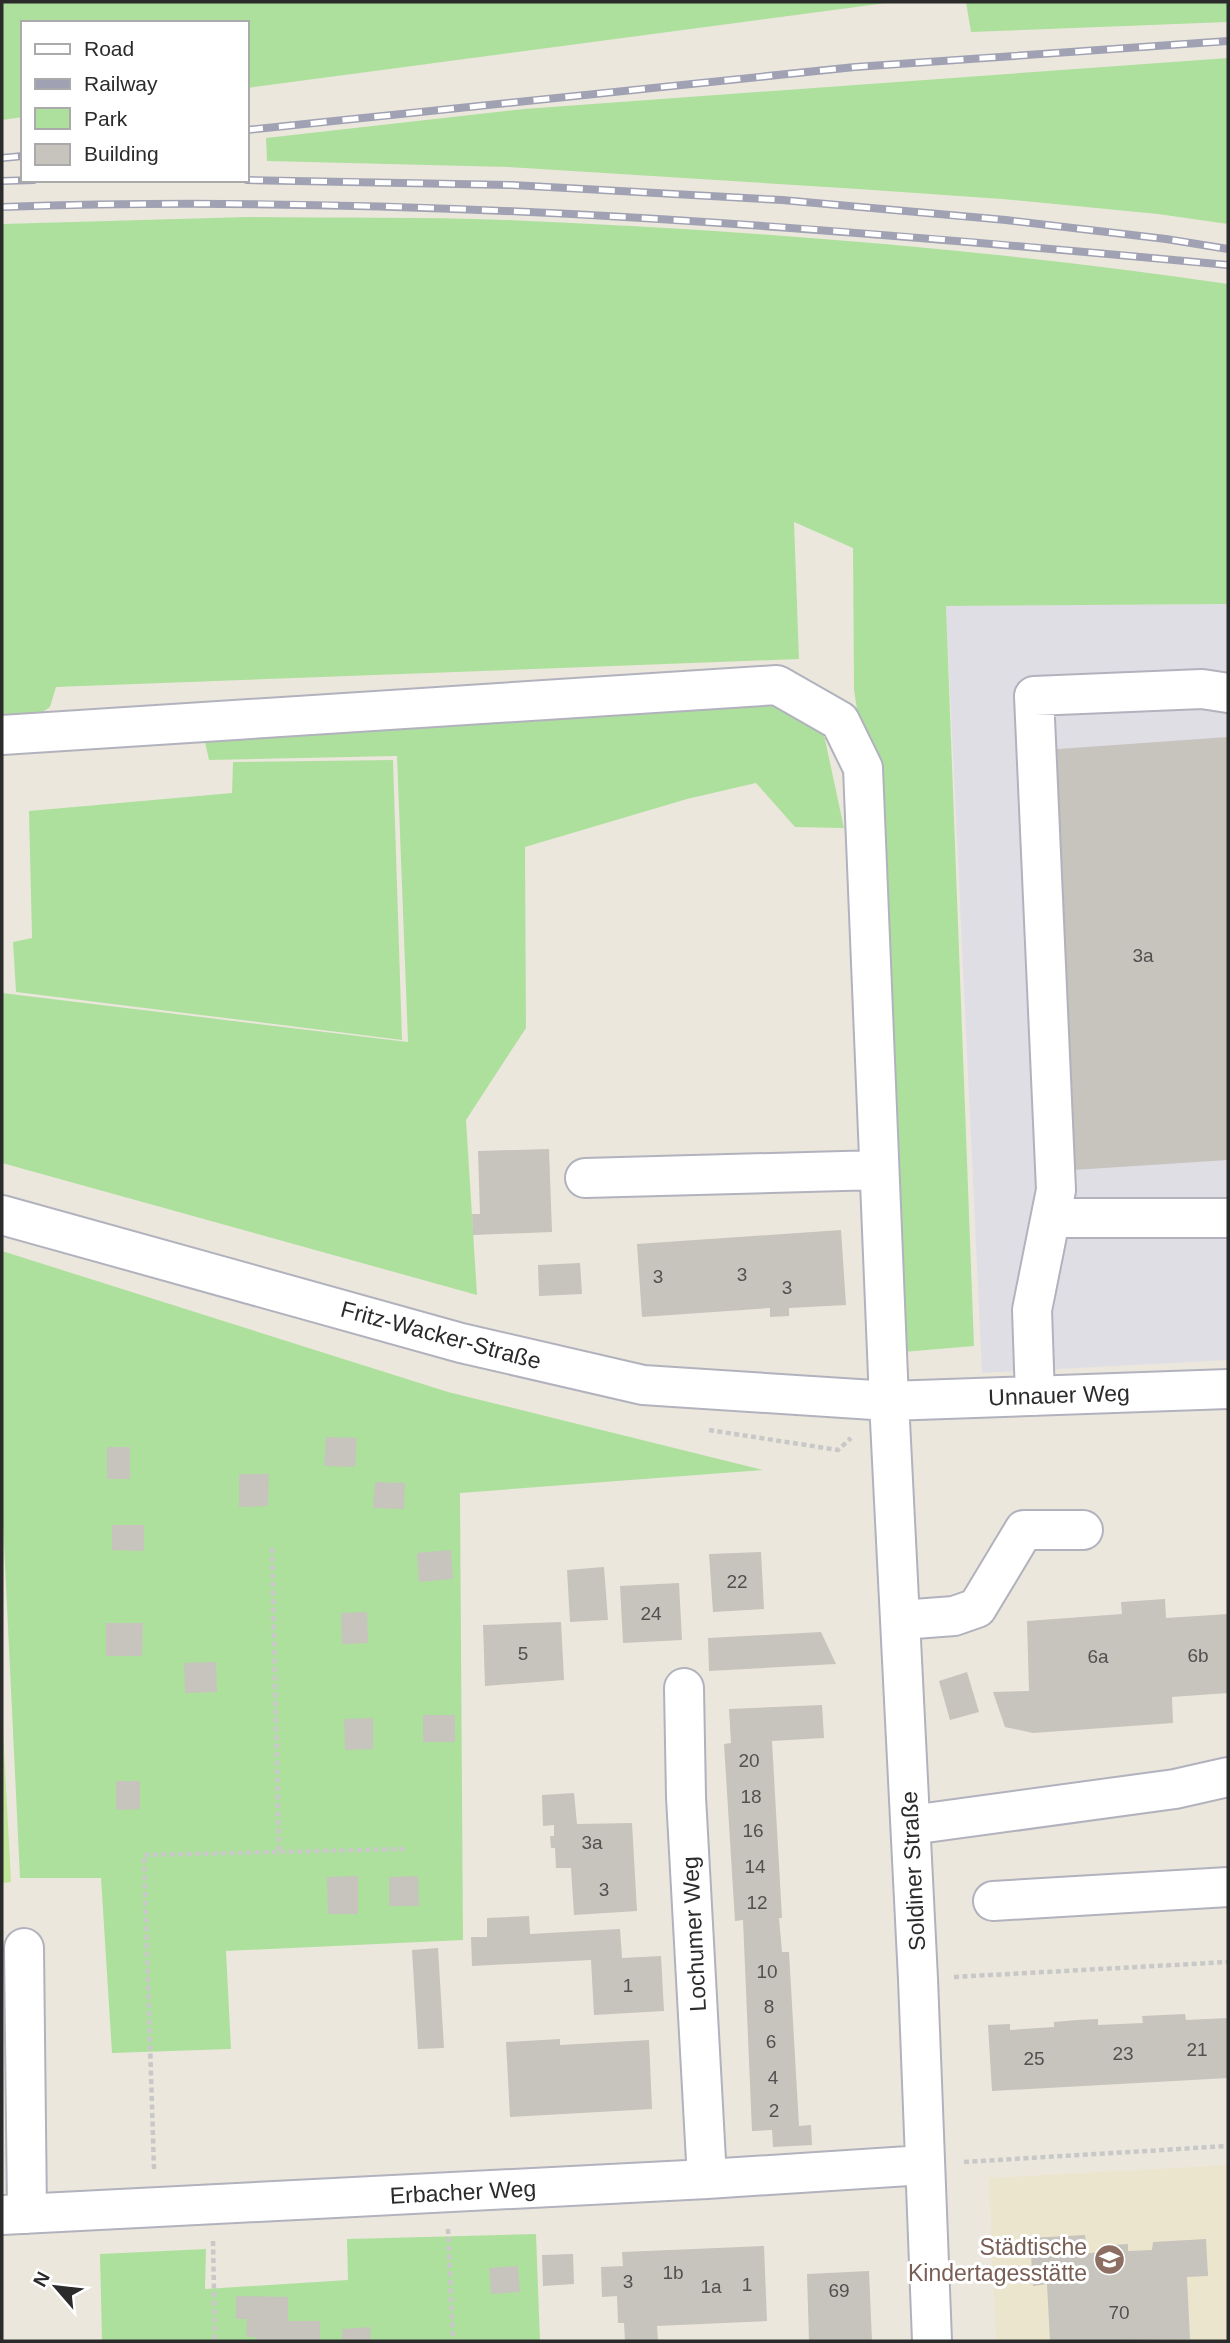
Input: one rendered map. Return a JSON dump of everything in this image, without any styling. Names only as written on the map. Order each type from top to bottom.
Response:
[{"type":"street","name":"Soldiner Straße","points":[[2,735],[777,685],[840,721],[863,768],[932,2341]]},
{"type":"street","points":[[1035,1396],[1032,1310],[1056,1190],[1034,696],[1202,689],[1228,693]]},
{"type":"street","points":[[585,1178],[879,1170]]},
{"type":"street","name":"Fritz-Wacker-Straße","points":[[2,1215],[461,1343],[643,1385],[889,1401]]},
{"type":"street","points":[[1051,1218],[1228,1218]]},
{"type":"street","name":"Unnauer Weg","points":[[889,1401],[1228,1389]]},
{"type":"street","points":[[901,1620],[954,1616],[977,1608],[1024,1530],[1083,1530]]},
{"type":"street","name":"Lochumer Weg","points":[[684,1688],[687,1797],[707,2179]]},
{"type":"street","points":[[911,1825],[1175,1789],[1228,1777]]},
{"type":"street","points":[[993,1901],[1228,1887]]},
{"type":"street","points":[[14,2215],[24,1948]]},
{"type":"street","name":"Erbacher Weg","points":[[14,2215],[925,2165]]},
{"type":"path","points":[[272,1548],[279,1853]]},
{"type":"path","points":[[155,2209],[144,1855],[406,1849]]},
{"type":"path","points":[[918,1979],[1228,1962]]},
{"type":"path","points":[[925,2165],[1228,2146]]},
{"type":"path","points":[[447,2193],[453,2341]]},
{"type":"path","points":[[212,2206],[215,2341]]},
{"type":"shaded area","points":[[1228,604],[1228,1360],[982,1373],[946,606]]},
{"type":"shaded area","name":"Städtische Kindertagesstätte","points":[[1228,2165],[1228,2341],[996,2341],[989,2178]]},
{"type":"green space","points":[[2,2],[894,2],[248,88],[248,21],[21,21],[21,117],[2,120]]},
{"type":"green space","points":[[966,2],[1228,2],[1228,22],[971,32]]},
{"type":"green space","points":[[1228,58],[1228,224],[1158,214],[1002,199],[858,189],[508,167],[267,161],[266,138],[524,109]]},
{"type":"green space","points":[[247,217],[506,220],[778,235],[959,251],[1228,284],[1228,604],[946,606],[974,1346],[903,1352],[872,807],[854,690],[853,548],[794,522],[799,659],[56,687],[50,707],[2,740],[2,224]]},
{"type":"green space","points":[[773,699],[823,730],[844,828],[795,827],[756,783],[687,799],[525,847],[526,1028],[466,1120],[477,1295],[2,1163],[2,993],[408,1042],[397,756],[209,760],[202,728]]},
{"type":"green space","points":[[393,760],[402,1040],[16,992],[13,942],[32,938],[29,811],[232,793],[233,762]]},
{"type":"green space","points":[[2,1251],[448,1392],[763,1470],[460,1493],[463,1940],[226,1951],[231,2049],[112,2053],[101,1878],[20,1878],[2,1502]]},
{"type":"green space","points":[[2,1712],[11,1882],[2,1883]]},
{"type":"green space","points":[[536,2234],[540,2341],[102,2341],[100,2254],[206,2249],[205,2289],[348,2280],[347,2239]]},
{"type":"building","points":[[1228,737],[1228,1160],[1073,1170],[1044,750]]},
{"type":"building","points":[[549,1149],[552,1232],[473,1235],[472,1214],[480,1214],[478,1151]]},
{"type":"building","points":[[841,1230],[846,1305],[789,1308],[789,1316],[770,1317],[770,1308],[642,1317],[637,1244]]},
{"type":"building","points":[[580,1263],[582,1294],[539,1296],[538,1265]]},
{"type":"building","points":[[326,1437],[357,1438],[355,1467],[324,1466]]},
{"type":"building","points":[[107,1447],[130,1447],[130,1479],[107,1479]]},
{"type":"building","points":[[239,1474],[269,1474],[268,1506],[239,1507]]},
{"type":"building","points":[[375,1482],[405,1483],[404,1509],[373,1508]]},
{"type":"building","points":[[112,1525],[144,1525],[144,1551],[112,1550]]},
{"type":"building","points":[[451,1550],[453,1579],[419,1582],[417,1553]]},
{"type":"building","points":[[761,1552],[764,1609],[713,1612],[709,1554]]},
{"type":"building","points":[[604,1567],[608,1620],[570,1622],[567,1570]]},
{"type":"building","points":[[679,1583],[682,1640],[623,1643],[620,1586]]},
{"type":"building","points":[[1165,1599],[1166,1618],[1228,1614],[1228,1693],[1172,1697],[1173,1723],[1033,1733],[1005,1727],[993,1692],[1029,1691],[1027,1621],[1122,1614],[1121,1602]]},
{"type":"building","points":[[367,1612],[368,1643],[342,1644],[341,1613]]},
{"type":"building","points":[[561,1622],[564,1680],[485,1686],[483,1625]]},
{"type":"building","points":[[106,1623],[143,1623],[142,1656],[106,1656]]},
{"type":"building","points":[[821,1632],[836,1664],[709,1671],[708,1638]]},
{"type":"building","points":[[216,1662],[217,1692],[185,1693],[184,1663]]},
{"type":"building","points":[[967,1672],[979,1712],[950,1720],[939,1681]]},
{"type":"building","points":[[822,1705],[824,1738],[772,1741],[782,1918],[779,1918],[782,1952],[789,1952],[799,2126],[811,2125],[812,2145],[773,2147],[772,2130],[752,2131],[743,1920],[735,1921],[724,1744],[731,1743],[729,1709]]},
{"type":"building","points":[[423,1715],[455,1715],[455,1742],[423,1742]]},
{"type":"building","points":[[373,1718],[373,1749],[345,1750],[344,1719]]},
{"type":"building","points":[[116,1781],[140,1781],[140,1809],[116,1810]]},
{"type":"building","points":[[574,1793],[577,1824],[632,1823],[637,1911],[574,1915],[571,1868],[556,1868],[555,1848],[551,1848],[550,1836],[554,1836],[554,1825],[543,1826],[542,1795]]},
{"type":"building","points":[[358,1876],[358,1914],[328,1914],[327,1877]]},
{"type":"building","points":[[418,1876],[419,1906],[389,1906],[389,1877]]},
{"type":"building","points":[[529,1916],[530,1934],[620,1929],[622,1958],[661,1956],[664,2011],[594,2015],[591,1960],[472,1966],[471,1937],[487,1937],[487,1918]]},
{"type":"building","points":[[438,1948],[444,2048],[418,2049],[412,1950]]},
{"type":"building","points":[[1185,2014],[1186,2020],[1228,2018],[1228,2078],[992,2091],[988,2025],[1010,2024],[1010,2030],[1054,2027],[1054,2022],[1077,2020],[1098,2019],[1098,2025],[1143,2023],[1142,2016]]},
{"type":"building","points":[[560,2039],[560,2045],[649,2040],[652,2109],[510,2117],[506,2042]]},
{"type":"building","points":[[1085,2235],[1087,2253],[1113,2252],[1112,2245],[1128,2244],[1128,2251],[1152,2250],[1153,2242],[1206,2239],[1208,2276],[1187,2277],[1190,2339],[1050,2341],[1047,2284],[1033,2286],[1030,2238]]},
{"type":"building","points":[[764,2246],[767,2321],[657,2326],[658,2341],[625,2341],[624,2323],[618,2323],[617,2296],[602,2297],[601,2267],[623,2266],[622,2252]]},
{"type":"building","points":[[573,2254],[574,2284],[543,2286],[542,2255]]},
{"type":"building","points":[[518,2266],[520,2292],[491,2294],[489,2268]]},
{"type":"building","points":[[869,2271],[872,2341],[809,2341],[807,2274]]},
{"type":"building","points":[[236,2296],[288,2297],[288,2321],[320,2321],[320,2341],[256,2341],[256,2337],[246,2337],[247,2319],[236,2319]]},
{"type":"building","points":[[370,2327],[371,2341],[342,2341],[342,2329]]},
{"type":"railway","points":[[248,130],[855,67],[1228,41]]},
{"type":"railway","points":[[2,158],[21,156]]},
{"type":"railway","points":[[2,181],[21,180]]},
{"type":"railway","points":[[248,180],[512,185],[782,200],[1006,220],[1228,249]]},
{"type":"railway","points":[[2,207],[309,205],[616,216],[922,238],[1228,265]]},
{"type":"place","name":"Städtische Kindertagesstätte","points":[[1110,2260]]}]
